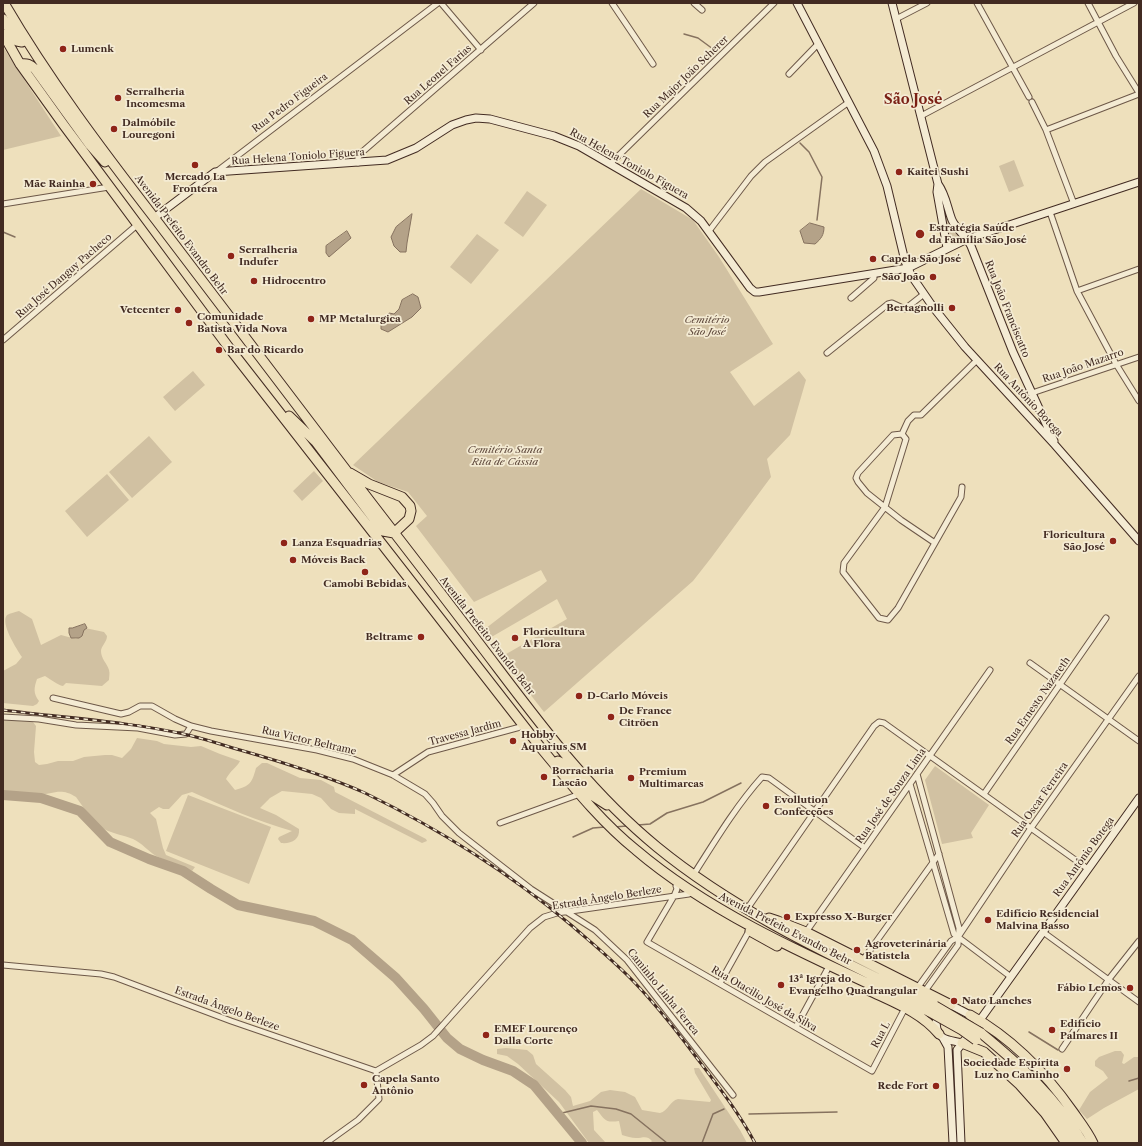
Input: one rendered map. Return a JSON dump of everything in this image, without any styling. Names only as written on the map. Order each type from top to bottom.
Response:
[{"type":"highway","name":"Avenida Prefeito Evandro Behr","points":[[4,3],[26,40],[58,88],[154,218],[394,534],[545,728],[615,809],[659,849],[747,909],[812,946],[932,1009],[976,1034],[1027,1072],[1066,1117],[1083,1143]]},
{"type":"highway","points":[[3,19],[17,41],[22,42],[26,40]]},
{"type":"highway","name":"Avenida Prefeito Evandro Behr","points":[[3,34],[20,64],[109,187],[230,349],[524,726],[580,794],[618,835],[636,851],[671,877],[713,904],[772,937],[932,1009]]},
{"type":"highway","points":[[20,64],[26,63],[31,65],[90,145],[126,180]]},
{"type":"highway","points":[[272,401],[316,442],[383,531],[394,534],[410,519],[410,506],[402,497],[369,484],[346,470]]},
{"type":"highway","points":[[554,763],[558,761],[562,763],[593,796],[615,809]]},
{"type":"highway","points":[[671,877],[676,886],[749,931],[905,1008],[927,1021],[941,1036]]},
{"type":"highway","points":[[758,915],[806,932],[952,1005]]},
{"type":"highway","points":[[970,1015],[989,1026],[1044,1073],[1093,1143]]},
{"type":"highway","name":"Avenida Prefeito Evandro Behr","points":[[976,1034],[1022,1078],[1051,1110],[1073,1143]]},
{"type":"highway","points":[[962,1043],[984,1052],[1020,1085],[1045,1113],[1066,1143]]},
{"type":"street","name":"Rua Pedro Figueira","points":[[154,218],[438,3]]},
{"type":"street","points":[[441,3],[481,50]]},
{"type":"street","name":"Rua Leonel Farias","points":[[358,163],[358,158],[361,153],[534,3]]},
{"type":"street","points":[[612,3],[653,64]]},
{"type":"street","points":[[694,3],[702,10]]},
{"type":"street","name":"Rua Major João Scherer","points":[[610,164],[774,3]]},
{"type":"street","name":"Rua Antônio Botega","points":[[798,3],[874,151],[887,186],[904,261],[924,294],[977,360],[1055,445],[1139,541]]},
{"type":"street","name":"Rua João Franciscatto","points":[[892,3],[938,184],[942,190],[954,223],[967,240],[1013,352],[1055,445]]},
{"type":"street","points":[[896,19],[927,3]]},
{"type":"street","points":[[978,3],[1046,130],[1074,204]]},
{"type":"street","points":[[1046,130],[1139,93],[1116,56],[1088,3]]},
{"type":"street","points":[[920,116],[1134,3]]},
{"type":"street","points":[[788,74],[818,44]]},
{"type":"street","points":[[708,231],[765,162],[849,102]]},
{"type":"street","name":"Rua Helena Toniolo Figuera","points":[[215,172],[387,160],[416,148],[452,126],[466,120],[476,118],[490,119],[554,136],[578,146],[686,208],[701,221],[745,282],[755,292],[908,268],[947,248],[967,240],[1139,182]]},
{"type":"street","name":"Rua João Franciscatto","points":[[938,184],[937,192],[947,248]]},
{"type":"street","points":[[3,204],[109,187]]},
{"type":"street","points":[[1050,212],[1077,291],[1116,364],[1139,401]]},
{"type":"street","name":"Rua José Danguy Pacheco","points":[[3,340],[138,225]]},
{"type":"street","points":[[1077,291],[1139,269]]},
{"type":"street","points":[[851,298],[874,278],[874,274]]},
{"type":"street","points":[[827,353],[888,304],[892,303],[905,309],[924,294]]},
{"type":"street","name":"Rua João Mazarro","points":[[1032,393],[1139,356]]},
{"type":"street","points":[[902,434],[908,421],[914,415],[921,415],[977,360]]},
{"type":"street","points":[[902,434],[893,435],[858,473],[856,478],[867,493],[935,544]]},
{"type":"street","points":[[902,434],[906,439],[885,507],[844,564],[843,568],[843,572],[879,618],[888,620],[892,617],[961,497],[962,487]]},
{"type":"street","name":"Rua Ernesto Nazareth","points":[[984,794],[1106,618]]},
{"type":"street","points":[[1030,663],[1139,740]]},
{"type":"street","name":"Rua José de Souza Lima","points":[[806,932],[990,670]]},
{"type":"street","name":"Rua Oscar Ferreira","points":[[958,937],[1031,828],[1139,676]]},
{"type":"street","name":"Rua Victor Beltrame","points":[[53,698],[121,714],[129,712],[140,706],[152,706],[175,719],[192,726],[346,757],[393,775],[425,794],[442,816],[459,833],[497,863],[531,889],[568,912]]},
{"type":"street","points":[[3,717],[39,719],[76,725],[138,728],[175,735],[186,734],[192,726]]},
{"type":"street","points":[[747,909],[874,726],[879,722],[884,723],[930,755],[1088,868]]},
{"type":"street","name":"Travessa Jardim","points":[[393,775],[428,752],[524,726]]},
{"type":"street","points":[[917,774],[960,928],[958,945],[922,989]]},
{"type":"street","points":[[694,874],[725,827],[762,777],[769,778],[865,848]]},
{"type":"street","points":[[910,784],[954,934],[1011,977]]},
{"type":"street","points":[[500,822],[580,794]]},
{"type":"street","name":"Rua Antônio Botega","points":[[962,1043],[976,1034],[980,1020],[1139,798]]},
{"type":"street","points":[[863,960],[939,854]]},
{"type":"street","name":"Estrada Ângelo Berleze","points":[[674,896],[678,889],[676,886]]},
{"type":"street","name":"Estrada Ângelo Berleze","points":[[3,965],[101,974],[114,977],[231,1020],[376,1070],[433,1036],[530,928],[544,917],[557,913],[688,894]]},
{"type":"street","points":[[658,899],[667,909],[674,896]]},
{"type":"street","name":"Rua Otacilio José da Silva","points":[[667,909],[647,942],[872,1071]]},
{"type":"street","name":"Caminho Linha Ferrea","points":[[568,912],[595,930],[627,960],[733,1095]]},
{"type":"street","points":[[720,983],[749,931]]},
{"type":"street","points":[[1043,932],[1139,1002]]},
{"type":"street","points":[[922,989],[951,941],[958,937]]},
{"type":"street","points":[[1062,1048],[1109,979],[1139,941]]},
{"type":"street","points":[[796,1027],[827,970]]},
{"type":"street","points":[[953,1143],[948,1046],[941,1036],[936,1022],[938,1014],[943,1008],[952,1005],[970,1015],[976,1034]]},
{"type":"street","name":"Rua Antônio Botega","points":[[970,1015],[990,1006]]},
{"type":"street","name":"Rua L","points":[[872,1071],[905,1008]]},
{"type":"street","points":[[941,1036],[962,1043],[957,1050],[961,1143]]},
{"type":"street","points":[[326,1143],[358,1120],[379,1099],[376,1070]]},
{"type":"street","points":[[952,1112],[960,1111]]},
{"type":"green space","points":[[3,47],[61,136],[3,150]]},
{"type":"green space","points":[[1014,160],[1024,186],[1009,192],[999,166]]},
{"type":"green space","points":[[641,189],[693,220],[719,257],[773,344],[730,372],[754,406],[799,371],[806,380],[790,435],[767,459],[771,477],[693,581],[544,712],[501,657],[567,619],[557,599],[488,639],[481,632],[547,581],[541,570],[474,602],[416,526],[427,516],[408,492],[378,482],[353,465]]},
{"type":"green space","points":[[527,191],[547,205],[523,237],[504,223]]},
{"type":"green space","points":[[941,198],[950,222],[962,237],[950,244],[949,242]]},
{"type":"green space","points":[[477,234],[499,250],[471,284],[450,267]]},
{"type":"green space","points":[[193,371],[205,385],[175,411],[163,397]]},
{"type":"green space","points":[[149,436],[172,462],[132,498],[109,472]]},
{"type":"green space","points":[[314,471],[323,481],[302,501],[293,491]]},
{"type":"green space","points":[[107,474],[129,500],[87,537],[65,511]]},
{"type":"green space","points":[[19,611],[32,619],[41,645],[61,635],[76,639],[82,636],[85,628],[104,632],[107,638],[101,649],[101,654],[109,670],[109,680],[102,686],[66,683],[63,686],[45,676],[37,679],[36,682],[35,693],[39,701],[37,704],[33,706],[3,703],[3,671],[16,664],[22,657],[10,636],[5,619],[7,615]]},
{"type":"green space","points":[[3,720],[33,722],[36,726],[34,752],[35,762],[39,765],[105,755],[112,755],[122,758],[131,749],[137,738],[157,741],[164,744],[191,747],[201,746],[240,761],[226,779],[235,790],[250,783],[256,768],[262,763],[267,763],[300,778],[321,780],[334,787],[335,792],[426,839],[427,841],[422,843],[355,809],[355,814],[339,813],[331,809],[321,798],[312,794],[282,791],[270,798],[260,808],[276,815],[299,829],[296,839],[288,843],[281,843],[278,839],[279,837],[292,831],[266,823],[192,792],[182,795],[169,809],[159,807],[150,813],[156,819],[166,855],[195,867],[192,871],[156,856],[133,839],[104,829],[85,810],[76,797],[71,794],[66,792],[57,792],[38,795],[3,792]]},
{"type":"green space","points":[[935,766],[989,805],[971,833],[973,838],[942,844],[925,780]]},
{"type":"green space","points":[[188,795],[271,827],[249,884],[166,851]]},
{"type":"green space","points":[[506,1048],[527,1050],[533,1055],[536,1064],[571,1097],[573,1106],[590,1101],[601,1092],[610,1090],[625,1092],[635,1097],[642,1110],[660,1113],[678,1099],[710,1102],[711,1100],[695,1073],[694,1068],[699,1068],[747,1143],[650,1143],[652,1141],[647,1137],[634,1138],[622,1135],[619,1121],[611,1122],[606,1120],[597,1110],[593,1112],[594,1130],[606,1143],[589,1143],[559,1102],[518,1064],[507,1056],[497,1054],[497,1049]]},
{"type":"green space","points":[[1115,1051],[1121,1051],[1124,1055],[1122,1063],[1124,1064],[1134,1057],[1139,1057],[1139,1089],[1087,1119],[1079,1110],[1090,1092],[1108,1078],[1103,1071],[1095,1066],[1095,1061],[1099,1057]]},
{"type":"shaded area","points":[[412,214],[406,252],[400,252],[394,246],[391,237],[396,227]]},
{"type":"shaded area","points":[[810,223],[824,227],[822,237],[815,244],[804,243],[800,231]]},
{"type":"shaded area","points":[[347,231],[351,238],[329,257],[326,253],[326,246]]},
{"type":"shaded area","points":[[413,294],[418,297],[421,308],[412,317],[388,332],[381,329],[381,322],[389,313],[394,314],[399,309],[402,300]]},
{"type":"shaded area","points":[[85,624],[87,628],[84,630],[82,636],[79,638],[71,638],[69,628]]},
{"type":"waterway","points":[[684,34],[698,38],[717,52]]},
{"type":"waterway","points":[[800,143],[809,152],[822,177],[817,220]]},
{"type":"waterway","points":[[3,232],[15,237]]},
{"type":"waterway","points":[[638,825],[650,824],[667,813],[703,802],[741,783]]},
{"type":"waterway","points":[[3,795],[41,798],[80,811],[110,842],[149,859],[183,871],[238,905],[314,921],[352,940],[396,978],[424,1009],[447,1038],[460,1049],[483,1060],[513,1071],[534,1085],[582,1143]]},
{"type":"waterway","points":[[614,827],[627,826]]},
{"type":"waterway","points":[[573,837],[593,828],[605,827]]},
{"type":"waterway","points":[[1029,1032],[1058,1050]]},
{"type":"waterway","points":[[1129,1081],[1139,1078]]},
{"type":"waterway","points":[[558,1114],[591,1106],[616,1109],[631,1114],[667,1143]]},
{"type":"waterway","points":[[702,1143],[713,1114],[724,1109]]},
{"type":"waterway","points":[[749,1114],[837,1112]]},
{"type":"railway","points":[[3,710],[142,726],[207,740],[272,759],[350,786],[420,821],[498,869],[523,887],[612,960],[658,1008],[734,1108],[755,1143]]},
{"type":"place","name":"Lumenk","points":[[63,49]]},
{"type":"place","name":"Serralheria Incomesma","points":[[118,98]]},
{"type":"place","name":"Dalmóbile Louregoni","points":[[114,129]]},
{"type":"place","name":"Mercado La Frontera","points":[[195,165]]},
{"type":"place","name":"Kaitei Sushi","points":[[899,172]]},
{"type":"place","name":"Mãe Rainha","points":[[93,184]]},
{"type":"place","name":"Estratégia Saúde da Família São José","points":[[920,234]]},
{"type":"place","name":"Serralheria Indufer","points":[[231,256]]},
{"type":"place","name":"Capela São José","points":[[873,259]]},
{"type":"place","name":"São João","points":[[933,277]]},
{"type":"place","name":"Hidrocentro","points":[[254,281]]},
{"type":"place","name":"Bertagnolli","points":[[952,308]]},
{"type":"place","name":"Vetcenter","points":[[178,310]]},
{"type":"place","name":"MP Metalurgica","points":[[311,319]]},
{"type":"place","name":"Comunidade Batista Vida Nova","points":[[189,323]]},
{"type":"place","name":"Bar do Ricardo","points":[[219,350]]},
{"type":"place","name":"Floricultura São José","points":[[1113,541]]},
{"type":"place","name":"Lanza Esquadrias","points":[[284,543]]},
{"type":"place","name":"Móveis Back","points":[[293,560]]},
{"type":"place","name":"Camobi Bebidas","points":[[365,572]]},
{"type":"place","name":"Beltrame","points":[[421,637]]},
{"type":"place","name":"Floricultura A Flora","points":[[515,638]]},
{"type":"place","name":"D-Carlo Móveis","points":[[579,696]]},
{"type":"place","name":"De France Citröen","points":[[611,717]]},
{"type":"place","name":"Hobby Aquarius SM","points":[[513,741]]},
{"type":"place","name":"Borracharia Lascão","points":[[544,777]]},
{"type":"place","name":"Premium Multimarcas","points":[[631,778]]},
{"type":"place","name":"Evollution Confecções","points":[[766,806]]},
{"type":"place","name":"Expresso X-Burger","points":[[787,917]]},
{"type":"place","name":"Edifício Residencial Malvina Basso","points":[[988,920]]},
{"type":"place","name":"Agroveterinária Batistela","points":[[857,950]]},
{"type":"place","name":"13ª Igreja do Evangelho Quadrangular","points":[[781,985]]},
{"type":"place","name":"Fábio Lemos","points":[[1130,988]]},
{"type":"place","name":"Nato Lanches","points":[[954,1001]]},
{"type":"place","name":"Edifício Palmares II","points":[[1052,1030]]},
{"type":"place","name":"EMEF Lourenço Dalla Corte","points":[[486,1035]]},
{"type":"place","name":"Sociedade Espírita Luz no Caminho","points":[[1067,1069]]},
{"type":"place","name":"Capela Santo Antônio","points":[[364,1085]]},
{"type":"place","name":"Rede Fort","points":[[936,1086]]},
{"type":"district","name":"São José","points":[[913,100]]},
{"type":"park label","name":"Cemitério São José","points":[[707,326]]},
{"type":"park label","name":"Cemitério Santa Rita de Cássia","points":[[505,456]]}]
